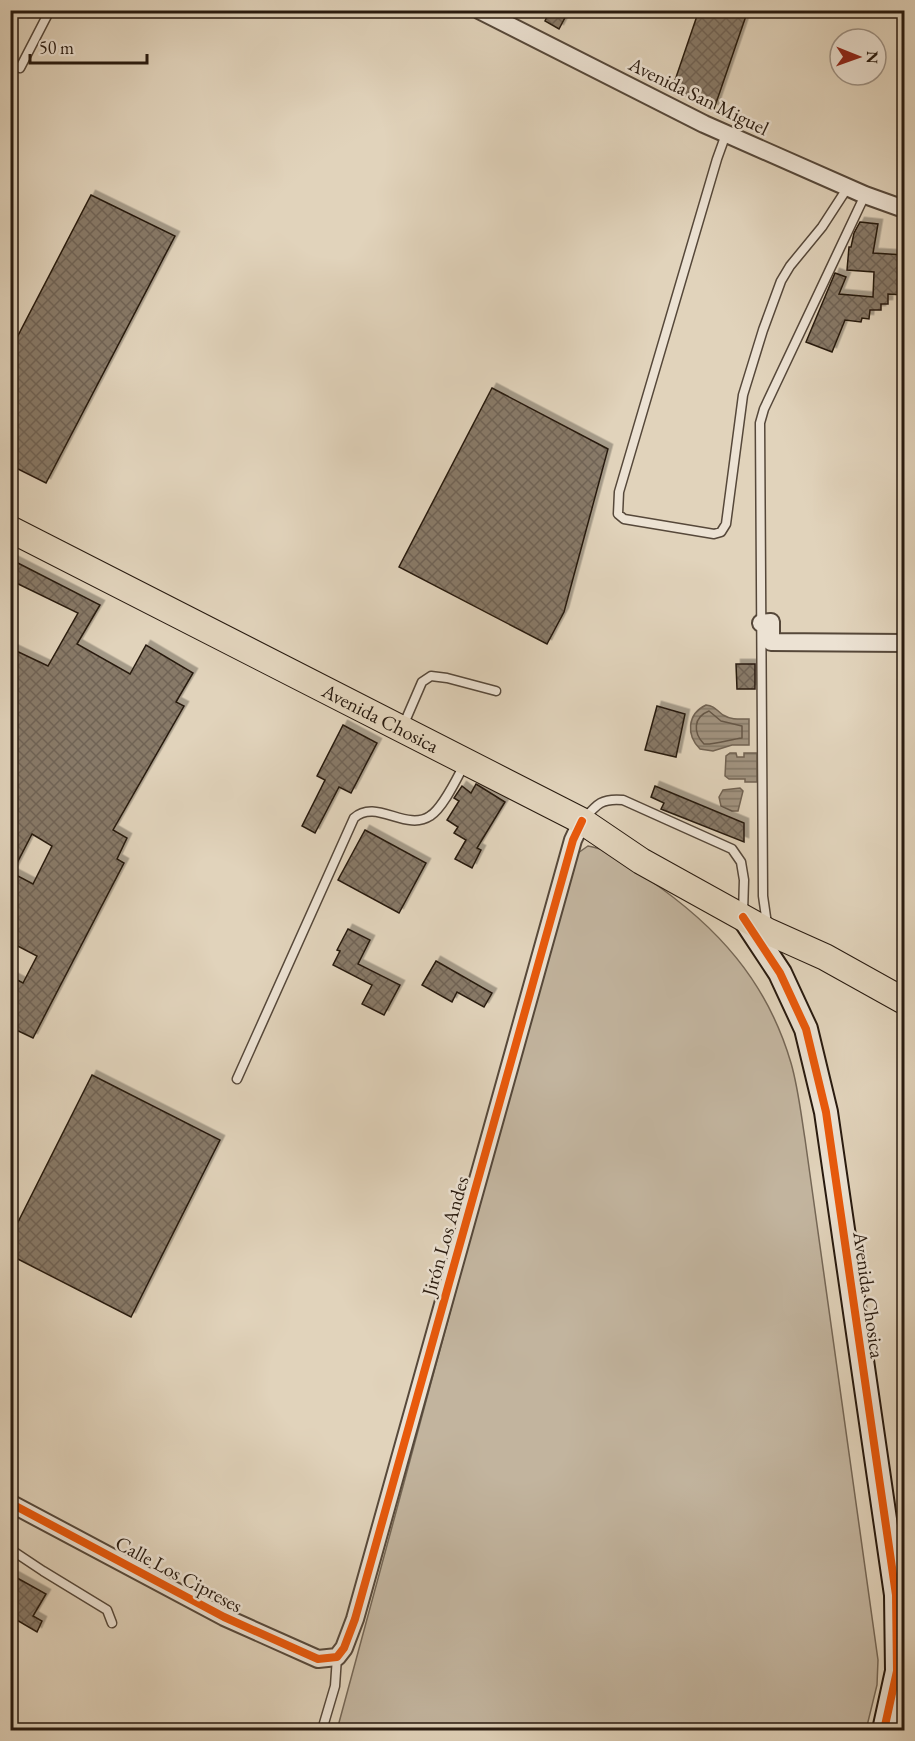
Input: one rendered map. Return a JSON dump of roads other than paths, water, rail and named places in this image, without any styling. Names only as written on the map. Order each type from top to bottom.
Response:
[{"type":"main road","name":"Avenida Chosica","points":[[10,529],[582,822],[641,861],[767,931],[825,957],[904,1001]]},
{"type":"street","name":"Avenida San Miguel","points":[[479,10],[726,134],[848,188],[904,209]]},
{"type":"street","points":[[761,622],[771,622],[771,642],[904,643]]},
{"type":"street","name":"Jirón Los Andes","points":[[337,1657],[344,1648],[355,1619],[570,851],[582,822]]},
{"type":"street","name":"Avenida Chosica","points":[[743,917],[780,973],[806,1029],[825,1112],[896,1595],[897,1671],[892,1722]]},
{"type":"street","name":"Calle Los Cipreses","points":[[10,1503],[224,1617],[318,1659],[337,1657]]},
{"type":"lane","points":[[20,68],[50,10]]},
{"type":"lane","points":[[726,134],[619,492],[618,514],[624,519],[714,534],[721,532],[726,524],[743,395],[763,330],[790,266],[822,227],[848,188]]},
{"type":"lane","points":[[767,931],[764,896],[760,423],[764,409],[865,195]]},
{"type":"lane","points":[[402,729],[422,682],[431,676],[496,691]]},
{"type":"lane","points":[[237,1079],[354,818],[360,812],[371,810],[415,820],[430,816],[450,792],[466,762]]},
{"type":"lane","points":[[582,822],[595,806],[608,799],[623,800],[732,849],[741,862],[744,880],[743,917]]},
{"type":"lane","points":[[10,1549],[107,1610],[112,1623]]},
{"type":"lane","points":[[322,1731],[335,1686],[337,1657]]},
{"type":"water","points":[[706,705],[729,718],[749,719],[749,745],[732,745],[713,751],[700,749],[692,737],[691,725],[695,714]]},
{"type":"water","points":[[736,753],[737,757],[744,757],[744,753],[757,753],[757,782],[729,779],[725,776],[726,756]]},
{"type":"water","points":[[740,788],[743,791],[738,811],[721,806],[719,797],[723,790]]}]
